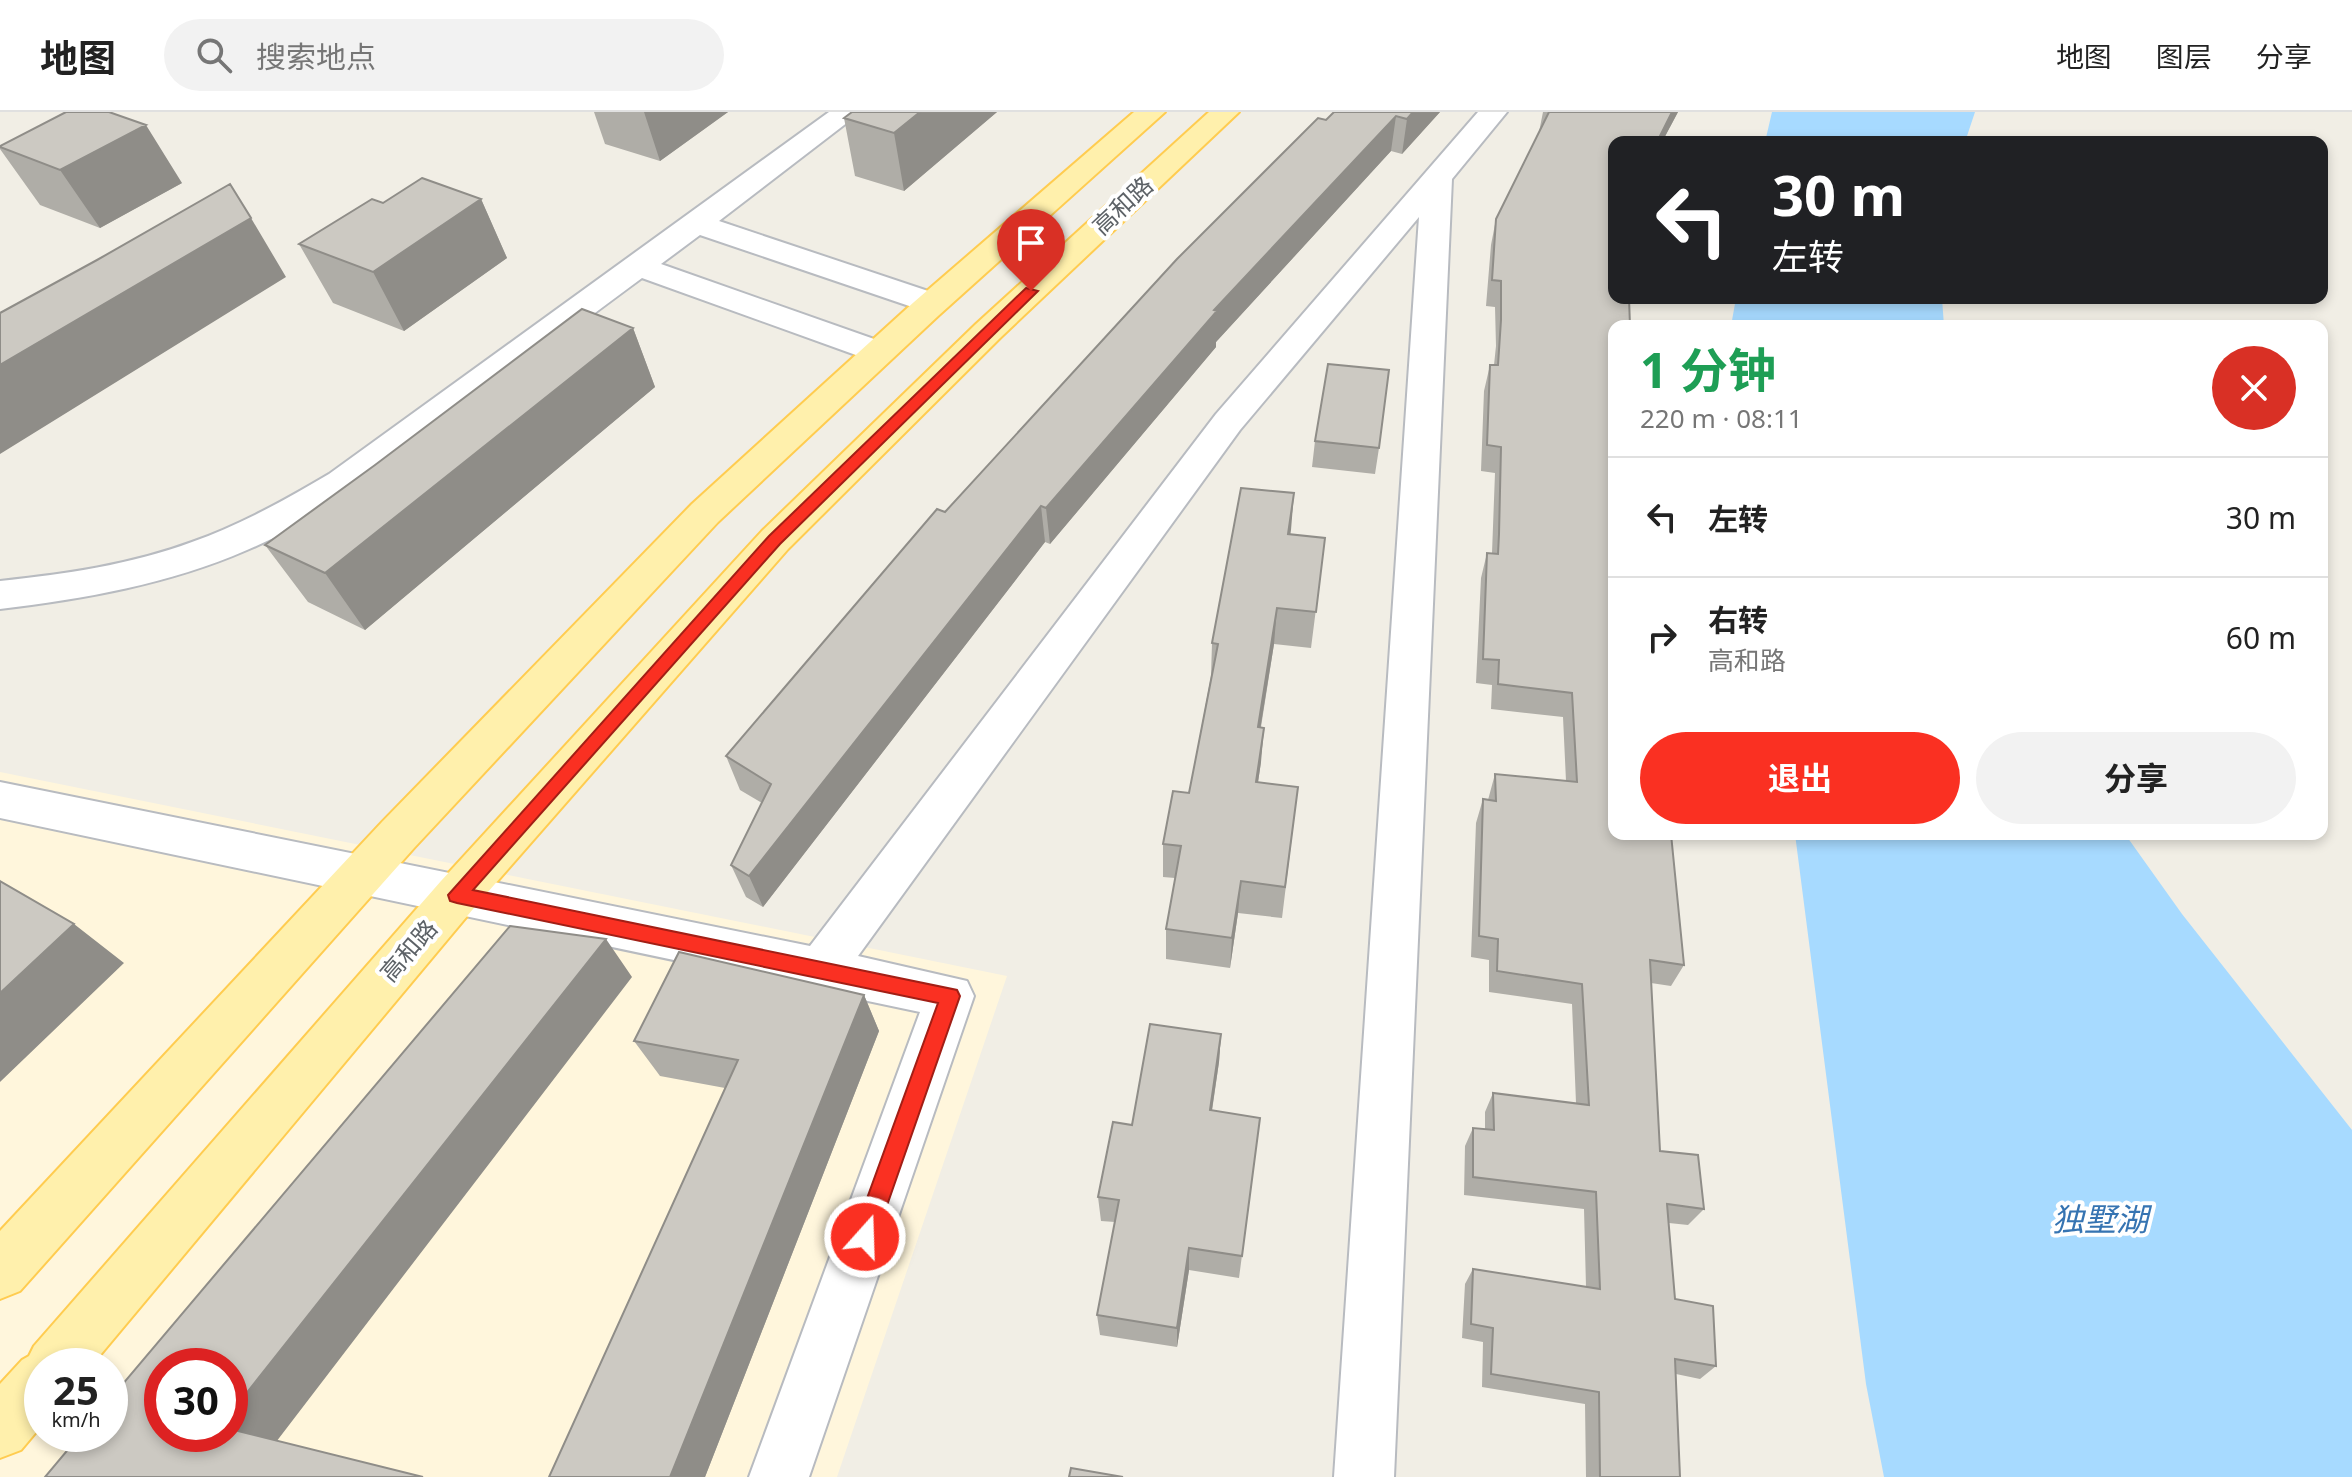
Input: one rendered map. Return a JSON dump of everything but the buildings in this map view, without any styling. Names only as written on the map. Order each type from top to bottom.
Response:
[{"type":"main road","points":[[0,1271],[362,875],[705,513],[932,303],[1151,112]]},
{"type":"main road","name":"高和路","points":[[69,1348],[457,895],[775,540],[988,331],[1225,112]]},
{"type":"main road","points":[[0,1429],[24,1401]]},
{"type":"street","points":[[0,595],[114,577],[185,559],[263,528],[342,483],[847,112]]},
{"type":"street","points":[[820,970],[1228,422],[1493,112]]},
{"type":"street","points":[[1364,1477],[1437,176]]},
{"type":"street","points":[[696,223],[932,303]]},
{"type":"street","points":[[637,266],[879,352]]},
{"type":"street","points":[[0,800],[950,996],[779,1477]]},
{"type":"shaded area","points":[[0,772],[1007,976],[837,1477],[0,1477]]},
{"type":"water","points":[[1772,112],[1975,112],[1967,136],[1766,136]]},
{"type":"water","points":[[1735,304],[1942,304],[1944,320],[1732,320]]},
{"type":"water","name":"独墅湖","points":[[1796,840],[2129,840],[2182,914],[2352,1130],[2352,1477],[1884,1477],[1866,1384]]},
{"type":"route","points":[[865,1237],[950,996],[457,895],[775,540],[1031,291]]}]
